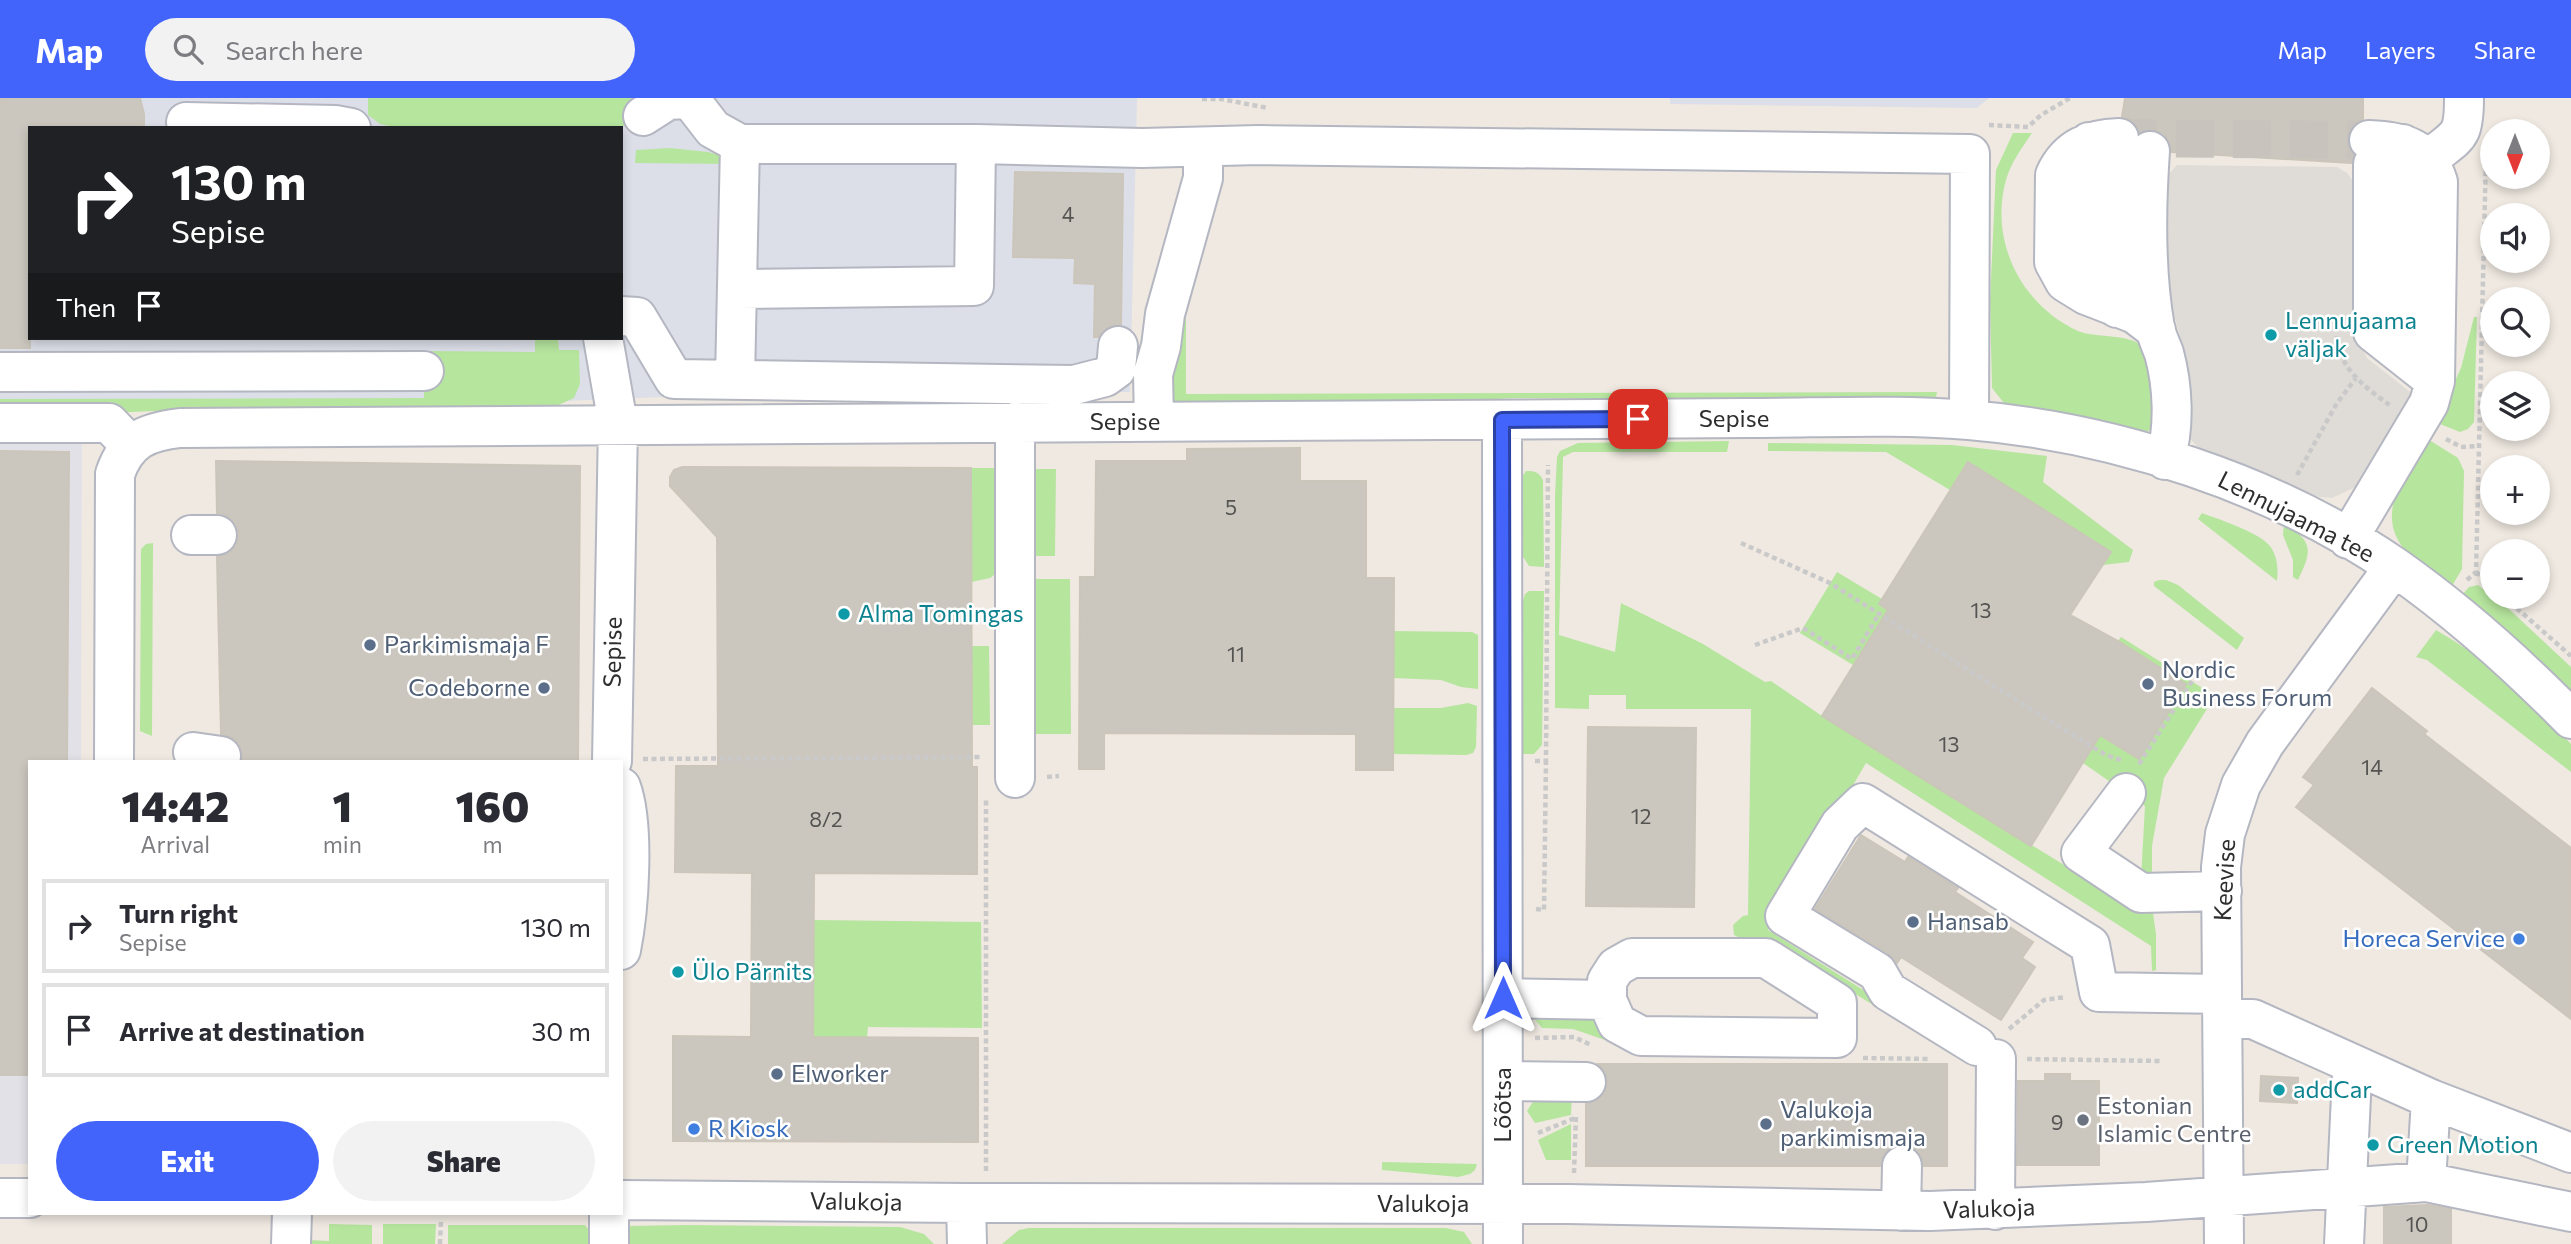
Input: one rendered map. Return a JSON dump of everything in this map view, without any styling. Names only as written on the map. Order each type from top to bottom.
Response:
[{"type":"street","points":[[2393,152],[2463,129],[2464,98]]},
{"type":"street","points":[[643,116],[668,100],[689,99],[713,129],[740,144],[976,144],[1142,148],[1259,145],[1970,155],[1969,420]]},
{"type":"street","points":[[185,116],[229,111],[340,126]]},
{"type":"street","points":[[735,380],[740,144]]},
{"type":"street","points":[[737,289],[974,286],[976,144]]},
{"type":"street","points":[[2156,330],[2135,314],[2102,301],[2086,175],[2120,144],[2149,263],[2156,330],[2169,378],[2170,444],[2165,460]]},
{"type":"street","points":[[1154,422],[1153,374],[1161,346],[1165,314],[1203,178],[1203,148]]},
{"type":"street","points":[[2393,152],[2407,183],[2404,356],[2435,380]]},
{"type":"street","points":[[2348,539],[2429,403],[2435,380],[2438,182],[2434,169],[2393,152]]},
{"type":"street","points":[[623,316],[637,317],[674,379],[1074,385],[1105,377],[1116,369],[1118,346]]},
{"type":"street","points":[[114,760],[116,474],[124,454],[131,446],[142,437],[158,431],[180,428],[618,424],[603,340]]},
{"type":"street","points":[[0,372],[424,372]]},
{"type":"street","name":"Sepise","points":[[615,760],[618,424],[1747,418],[1969,420]]},
{"type":"street","name":"Lõõtsa","points":[[1502,420],[1503,1244]]},
{"type":"street","name":"Lennujaama tee","points":[[1969,420],[2055,432],[2109,443],[2202,470],[2283,504],[2394,567],[2520,667],[2571,719]]},
{"type":"street","points":[[1011,778],[1015,422]]},
{"type":"street","points":[[0,423],[109,423],[131,446]]},
{"type":"street","name":"Keevise","points":[[2224,1244],[2221,867],[2225,834],[2241,785],[2265,743],[2394,567]]},
{"type":"street","name":"Sepise","points":[[623,791],[628,805],[627,921],[623,940]]},
{"type":"street","points":[[2126,793],[2081,853],[2141,892],[2222,891]]},
{"type":"street","points":[[1995,1210],[1986,1052],[1888,991],[1877,972],[1785,916],[1840,825],[1863,803],[2090,945],[2099,992],[2222,1007],[2431,1099],[2571,1153]]},
{"type":"street","points":[[1632,958],[1766,958],[1837,1003],[1837,1038],[1641,1037],[1617,1023],[1607,990],[1616,967],[1632,958]]},
{"type":"street","points":[[1503,990],[1607,990]]},
{"type":"street","points":[[2344,1244],[2352,1075]]},
{"type":"street","points":[[1503,1081],[1581,1100]]},
{"type":"street","points":[[2426,1182],[2431,1099]]},
{"type":"street","points":[[1901,1211],[1902,1166]]},
{"type":"street","name":"Valukoja","points":[[623,1200],[976,1192],[1901,1211],[1995,1210],[2426,1182],[2571,1212]]},
{"type":"street","points":[[967,1244],[976,1192]]},
{"type":"street","points":[[0,1198],[28,1198]]},
{"type":"street","points":[[291,1244],[292,1215]]},
{"type":"street","points":[[608,1244],[609,1215]]},
{"type":"path","points":[[2480,576],[2476,572],[2485,189]]},
{"type":"path","points":[[2296,476],[2336,403],[2356,377]]},
{"type":"path","points":[[1503,909],[1544,910],[1548,465]]},
{"type":"path","points":[[1741,543],[1830,583],[2106,755],[2138,765],[2200,667]]},
{"type":"path","points":[[2518,609],[2571,656]]},
{"type":"path","points":[[1755,645],[1803,628],[1852,659],[1879,614]]},
{"type":"path","points":[[623,769],[1002,757],[1011,778]]},
{"type":"path","points":[[1534,761],[1546,761]]},
{"type":"path","points":[[976,1192],[986,779],[1059,776]]},
{"type":"path","points":[[1986,1052],[2004,1032],[2044,1000],[2099,992]]},
{"type":"path","points":[[1528,1137],[1581,1100]]},
{"type":"path","points":[[440,1244],[441,1220]]},
{"type":"shaded area","points":[[0,98],[1137,98],[1130,392],[664,397],[562,401],[0,401]]},
{"type":"shaded area","points":[[1670,98],[1989,98],[1977,108],[1670,104]]},
{"type":"shaded area","name":"Lennujaama väljak","points":[[2177,165],[2337,167],[2347,173],[2358,187],[2363,350],[2367,358],[2414,395],[2362,484],[2332,498],[2320,497],[2200,450],[2186,434],[2181,340],[2160,263],[2166,177]]},
{"type":"shaded area","points":[[0,401],[82,401],[81,760],[28,760],[28,1164],[0,1164]]},
{"type":"green space","points":[[368,98],[668,98],[639,126],[389,126],[380,124],[368,115]]},
{"type":"green space","points":[[2013,133],[2032,133],[2011,167],[2002,203],[2006,248],[2014,269],[2040,305],[2058,320],[2078,331],[2128,339],[2140,345],[2152,373],[2155,428],[2145,432],[2014,406],[2004,403],[1992,388],[1990,301],[1996,170]]},
{"type":"green space","points":[[670,148],[708,152],[732,159],[732,164],[635,163],[636,150]]},
{"type":"green space","points":[[2474,317],[2477,317],[2474,422],[2468,429],[2460,432],[2440,424],[2438,419],[2461,368]]},
{"type":"green space","points":[[1182,318],[1186,318],[1186,394],[1937,392],[1936,397],[1931,399],[1517,398],[1381,404],[1177,404],[1174,400],[1174,330]]},
{"type":"green space","points":[[535,340],[558,340],[559,350],[579,350],[580,384],[574,398],[554,407],[522,410],[153,411],[0,415],[0,399],[424,398],[424,351],[535,352]]},
{"type":"green space","points":[[2426,438],[2458,458],[2464,471],[2462,569],[2452,586],[2426,569],[2404,549],[2392,521],[2397,492]]},
{"type":"green space","points":[[1729,441],[1727,452],[1573,452],[1563,457],[1559,635],[1615,652],[1621,603],[1703,644],[1765,682],[1771,681],[1822,716],[2100,887],[2152,906],[2156,934],[2156,970],[2152,971],[2151,946],[1866,763],[1768,930],[1967,1051],[1954,1056],[1765,937],[1746,941],[1734,935],[1733,925],[1748,915],[1751,709],[1626,709],[1626,695],[1589,695],[1589,709],[1555,708],[1555,496],[1557,457],[1560,451],[1578,443]]},
{"type":"green space","points":[[1768,443],[1952,445],[2047,456],[2043,482],[2133,550],[2129,562],[2102,565],[1950,490],[1886,452],[1768,451]]},
{"type":"green space","points":[[971,468],[1006,468],[999,571],[990,578],[971,582]]},
{"type":"green space","points":[[1024,469],[1056,469],[1055,556],[1037,556],[1024,545]]},
{"type":"green space","points":[[1526,471],[1536,472],[1543,480],[1544,567],[1529,566],[1522,555],[1522,477]]},
{"type":"green space","points":[[2202,513],[2240,528],[2267,543],[2276,561],[2277,581],[2198,519]]},
{"type":"green space","points":[[2284,524],[2301,536],[2308,547],[2306,561],[2298,580],[2293,577],[2293,560],[2283,535]]},
{"type":"green space","points":[[153,543],[152,736],[140,731],[141,549],[146,544]]},
{"type":"green space","points":[[1837,572],[1882,599],[1879,605],[2019,692],[2023,687],[2138,759],[2186,684],[2118,641],[2121,637],[2215,696],[2164,778],[2152,846],[2152,877],[2141,878],[2145,806],[2083,763],[2076,773],[1867,644],[1853,665],[1800,633]]},
{"type":"green space","points":[[1024,579],[1070,579],[1071,734],[1024,734]]},
{"type":"green space","points":[[2159,580],[2178,585],[2244,638],[2237,650],[2154,586],[2154,582]]},
{"type":"green space","points":[[2469,587],[2480,587],[2480,608],[2463,594]]},
{"type":"green space","points":[[1529,591],[1544,591],[1542,745],[1534,754],[1521,754],[1522,604]]},
{"type":"green space","points":[[2481,609],[2510,610],[2571,667],[2571,693],[2528,649]]},
{"type":"green space","points":[[2436,630],[2492,668],[2571,744],[2571,772],[2427,660],[2416,657]]},
{"type":"green space","points":[[1393,631],[1472,632],[1478,635],[1478,689],[1441,680],[1393,678]]},
{"type":"green space","points":[[971,646],[989,646],[990,725],[972,725]]},
{"type":"green space","points":[[1468,703],[1477,706],[1476,747],[1473,753],[1393,754],[1393,708],[1441,708]]},
{"type":"green space","points":[[813,920],[981,922],[982,1028],[868,1027],[867,1037],[813,1037]]},
{"type":"green space","points":[[1591,1011],[1611,1042],[1573,1029],[1542,1028],[1531,1015]]},
{"type":"green space","points":[[1542,1088],[1572,1090],[1571,1115],[1535,1123],[1527,1111]]},
{"type":"green space","points":[[1571,1124],[1571,1160],[1546,1160],[1538,1140]]},
{"type":"green space","points":[[1382,1162],[1477,1164],[1470,1174],[1458,1177],[1382,1170]]},
{"type":"green space","points":[[329,1224],[372,1225],[372,1244],[309,1244],[309,1240],[329,1241]]},
{"type":"green space","points":[[383,1224],[436,1224],[435,1244],[383,1244]]},
{"type":"green space","points":[[448,1225],[585,1225],[589,1230],[591,1242],[596,1244],[448,1244]]},
{"type":"green space","points":[[628,1226],[900,1227],[924,1234],[934,1244],[622,1244]]},
{"type":"green space","points":[[1446,1228],[1464,1232],[1472,1244],[1002,1244],[1019,1230]]},
{"type":"building","points":[[0,98],[140,98],[144,126],[28,126],[30,348],[0,348]]},
{"type":"building","points":[[2125,98],[2363,98],[2363,119],[2351,127],[2347,138],[2349,149],[2354,155],[2351,163],[2172,152],[2170,142],[2163,133],[2151,129],[2139,132],[2130,119],[2122,117]]},
{"type":"building","points":[[1015,172],[1123,174],[1121,325],[1109,326],[1099,337],[1094,337],[1095,284],[1074,283],[1075,258],[1013,257]]},
{"type":"building","points":[[1300,448],[1300,481],[1366,481],[1366,578],[1394,578],[1393,770],[1356,770],[1356,734],[1104,733],[1104,769],[1079,769],[1080,577],[1095,577],[1096,461],[1187,461],[1187,449]]},
{"type":"building","points":[[0,451],[69,452],[67,760],[28,760],[28,1075],[0,1075]]},
{"type":"building","points":[[216,461],[580,466],[578,760],[242,760],[241,749],[235,739],[221,734],[217,557],[227,554],[236,546],[239,534],[236,524],[228,516],[217,513]]},
{"type":"building","points":[[1968,462],[2111,552],[2070,615],[2118,641],[2186,684],[2139,759],[2100,735],[2031,846],[1822,716],[1888,610],[1879,604]]},
{"type":"building","points":[[682,467],[971,468],[972,767],[977,767],[977,874],[814,873],[813,1037],[978,1038],[978,1142],[673,1141],[673,1036],[751,1037],[752,873],[675,872],[676,766],[718,766],[717,537],[670,486],[670,477],[674,470]]},
{"type":"building","name":"Horeca Service","points":[[2372,688],[2427,731],[2424,734],[2571,848],[2571,1019],[2296,807],[2314,785],[2303,777]]},
{"type":"building","points":[[1588,727],[1696,728],[1694,907],[1586,906]]},
{"type":"building","name":"Hansab","points":[[1861,835],[1905,862],[1908,857],[1958,888],[1955,892],[2033,942],[2022,958],[2035,967],[2001,1020],[1901,957],[1897,963],[1888,953],[1815,909]]},
{"type":"building","name":"Valukoja parkimismaja","points":[[1598,1064],[1947,1064],[1947,1166],[1924,1166],[1921,1156],[1914,1148],[1902,1144],[1892,1147],[1884,1154],[1880,1166],[1586,1166],[1586,1104],[1597,1101],[1605,1093],[1608,1083],[1605,1072]]},
{"type":"building","points":[[2045,1074],[2070,1074],[2070,1081],[2099,1081],[2099,1165],[2017,1165],[2018,1081],[2045,1081]]},
{"type":"building","name":"addCar","points":[[2261,1076],[2298,1078],[2297,1103],[2260,1101]]},
{"type":"building","points":[[2428,1205],[2451,1209],[2451,1244],[2384,1244],[2384,1207]]},
{"type":"tunnel","points":[[2119,138],[2369,140],[2373,164]]},
{"type":"place","name":"Lennujaama väljak","points":[[2271,335]]},
{"type":"place","name":"Alma Tomingas","points":[[844,614]]},
{"type":"place","name":"Parkimismaja F","points":[[370,645]]},
{"type":"place","name":"Nordic Business Forum","points":[[2148,684]]},
{"type":"place","name":"Codeborne","points":[[544,688]]},
{"type":"place","name":"Hansab","points":[[1913,922]]},
{"type":"place","name":"Horeca Service","points":[[2519,939]]},
{"type":"place","name":"Ülo Pärnits","points":[[678,972]]},
{"type":"place","name":"Elworker","points":[[777,1074]]},
{"type":"place","name":"addCar","points":[[2279,1090]]},
{"type":"place","name":"Estonian Islamic Centre","points":[[2083,1120]]},
{"type":"place","name":"Valukoja parkimismaja","points":[[1766,1124]]},
{"type":"place","name":"R Kiosk","points":[[694,1129]]},
{"type":"place","name":"Green Motion","points":[[2373,1145]]},
{"type":"route","points":[[1503,998],[1502,420],[1638,419]]}]
